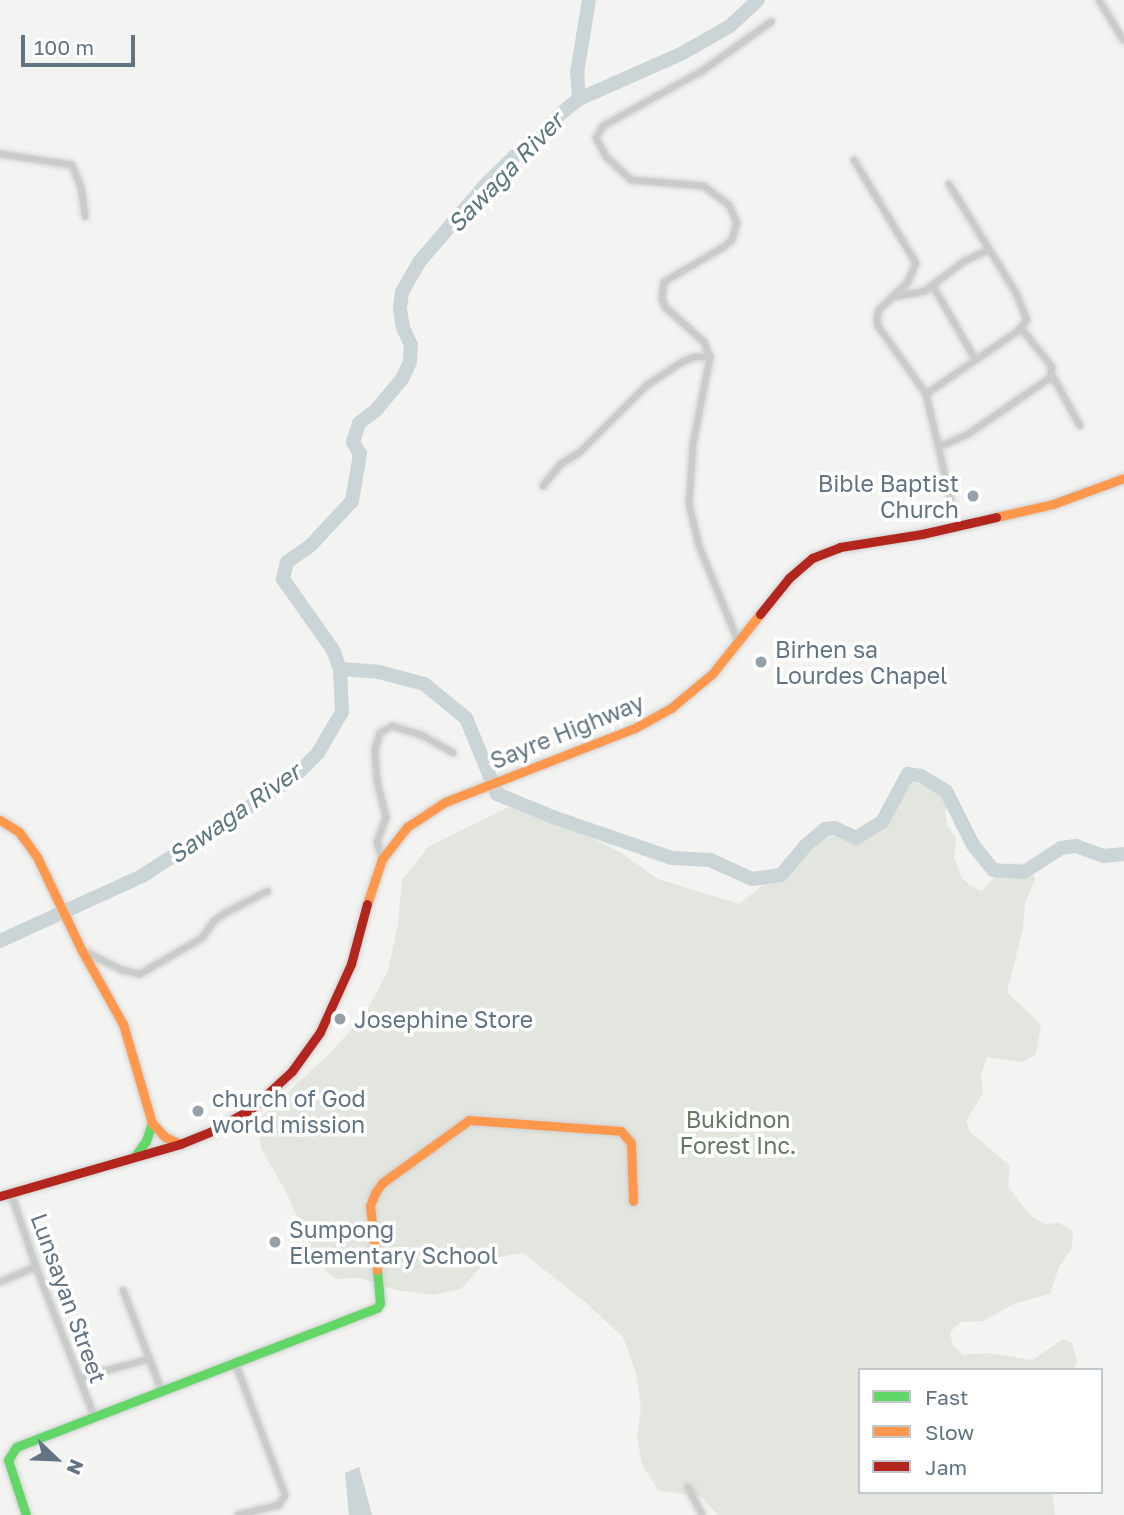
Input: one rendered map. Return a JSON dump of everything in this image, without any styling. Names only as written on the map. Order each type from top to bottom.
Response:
[{"type":"main road","name":"Sayre Highway","points":[[0,1196],[180,1144],[212,1131],[251,1109],[283,1080],[309,1049],[344,983],[370,888],[382,859],[407,827],[477,788],[635,728],[662,713],[701,685],[789,578],[812,558],[840,547],[957,526],[1053,504],[1124,478]]},
{"type":"main road","points":[[0,820],[25,838],[53,889],[80,949],[123,1024],[152,1123],[165,1137],[180,1144]]},
{"type":"main road","points":[[26,1515],[11,1474],[10,1453],[16,1447],[161,1389],[236,1365],[375,1310],[379,1306],[379,1297],[370,1206],[375,1194],[382,1183],[469,1120],[621,1131],[631,1143],[633,1201]]},
{"type":"main road","points":[[135,1156],[146,1140],[152,1123]]},
{"type":"street","points":[[1099,0],[1124,41]]},
{"type":"street","points":[[739,642],[708,569],[689,504],[693,444],[710,357],[704,342],[694,331],[664,307],[662,290],[670,276],[732,240],[737,223],[719,195],[704,186],[631,180],[607,158],[596,138],[603,126],[702,71],[771,22]]},
{"type":"street","points":[[0,154],[72,165],[81,187],[85,217]]},
{"type":"street","points":[[853,160],[916,263],[908,282],[879,310],[878,326],[926,394],[957,526]]},
{"type":"street","points":[[926,394],[1021,328],[1027,320],[1026,313],[949,184]]},
{"type":"street","points":[[891,297],[912,295],[933,286],[963,262],[988,250]]},
{"type":"street","points":[[933,286],[975,359]]},
{"type":"street","points":[[1021,328],[1052,367],[1052,375],[1080,426]]},
{"type":"street","points":[[543,486],[561,464],[580,452],[647,385],[682,362],[710,357]]},
{"type":"street","points":[[939,447],[968,434],[1046,382],[1052,375]]},
{"type":"street","points":[[382,859],[377,842],[386,817],[377,780],[375,749],[380,733],[392,726],[421,735],[453,753]]},
{"type":"street","points":[[80,949],[122,970],[140,974],[202,938],[213,922],[225,913],[268,891]]},
{"type":"street","name":"Lunsayan Street","points":[[11,1193],[36,1267],[94,1416]]},
{"type":"street","points":[[0,1282],[36,1267]]},
{"type":"street","points":[[123,1290],[161,1389]]},
{"type":"street","points":[[79,1378],[149,1359]]},
{"type":"street","points":[[236,1365],[285,1499],[279,1505],[238,1515]]},
{"type":"street","points":[[688,1487],[702,1515]]},
{"type":"green space","name":"Bukidnon Forest Inc.","points":[[911,782],[935,788],[948,798],[945,812],[947,825],[956,838],[954,857],[961,877],[970,886],[982,891],[1006,864],[1022,863],[1031,869],[1035,880],[1025,903],[1023,929],[1007,992],[1041,1025],[1036,1054],[1022,1062],[987,1057],[981,1074],[983,1093],[966,1121],[970,1132],[1010,1166],[1008,1187],[1031,1216],[1045,1224],[1059,1223],[1073,1231],[1072,1248],[1059,1267],[1050,1294],[1016,1303],[983,1321],[961,1322],[950,1332],[953,1346],[963,1355],[987,1353],[1033,1360],[1063,1339],[1072,1343],[1077,1361],[1074,1368],[858,1368],[858,1494],[1052,1494],[1055,1515],[718,1515],[701,1497],[658,1490],[642,1464],[637,1437],[641,1408],[636,1373],[623,1337],[585,1302],[523,1253],[500,1257],[481,1267],[461,1289],[432,1295],[396,1290],[361,1278],[336,1279],[318,1264],[286,1192],[262,1150],[259,1138],[261,1117],[332,1051],[365,1014],[388,971],[398,924],[402,880],[429,846],[519,802],[620,852],[658,879],[739,904],[824,837],[848,835],[874,821],[890,799]]},
{"type":"shaded area","points":[[359,1467],[372,1515],[349,1515],[345,1473]]},
{"type":"waterway","points":[[579,99],[577,73],[589,0]]},
{"type":"waterway","name":"Sawaga River","points":[[0,941],[142,876],[266,796],[299,772],[318,753],[342,712],[340,669],[333,650],[283,579],[287,562],[311,545],[352,501],[360,454],[353,442],[359,423],[376,410],[402,379],[410,362],[411,345],[403,328],[400,308],[402,292],[420,261],[488,182],[521,150],[544,135],[559,115],[579,99],[681,54],[730,26],[758,0]]},
{"type":"waterway","points":[[340,669],[379,672],[424,684],[466,718],[497,794],[553,817],[672,858],[710,860],[752,879],[781,875],[805,846],[825,829],[835,828],[856,838],[882,822],[908,774],[921,776],[946,791],[973,845],[993,870],[1024,872],[1061,848],[1076,846],[1104,856],[1124,854]]},
{"type":"traffic: fast","points":[[135,1156],[146,1141],[152,1123]]},
{"type":"traffic: fast","points":[[26,1515],[8,1460],[16,1447],[377,1308],[380,1303],[377,1270]]},
{"type":"traffic: slow","points":[[996,517],[1053,504],[1124,478]]},
{"type":"traffic: slow","points":[[367,904],[382,859],[407,827],[445,802],[635,728],[671,708],[712,674],[760,614]]},
{"type":"traffic: slow","points":[[0,820],[19,832],[37,857],[81,949],[123,1024],[152,1123],[165,1137],[180,1144]]},
{"type":"traffic: slow","points":[[377,1270],[370,1206],[375,1193],[382,1183],[469,1120],[621,1131],[631,1143],[633,1201]]},
{"type":"traffic: jam","points":[[760,614],[789,578],[812,558],[840,547],[922,534],[996,517]]},
{"type":"traffic: jam","points":[[0,1196],[180,1144],[212,1131],[251,1109],[292,1071],[320,1032],[351,964],[367,904]]},
{"type":"place","name":"Bible Baptist Church","points":[[973,496]]},
{"type":"place","name":"Birhen sa Lourdes Chapel","points":[[761,662]]},
{"type":"place","name":"Josephine Store","points":[[340,1019]]},
{"type":"place","name":"church of God world mission","points":[[198,1111]]},
{"type":"place","name":"Sumpong Elementary School","points":[[275,1242]]}]
